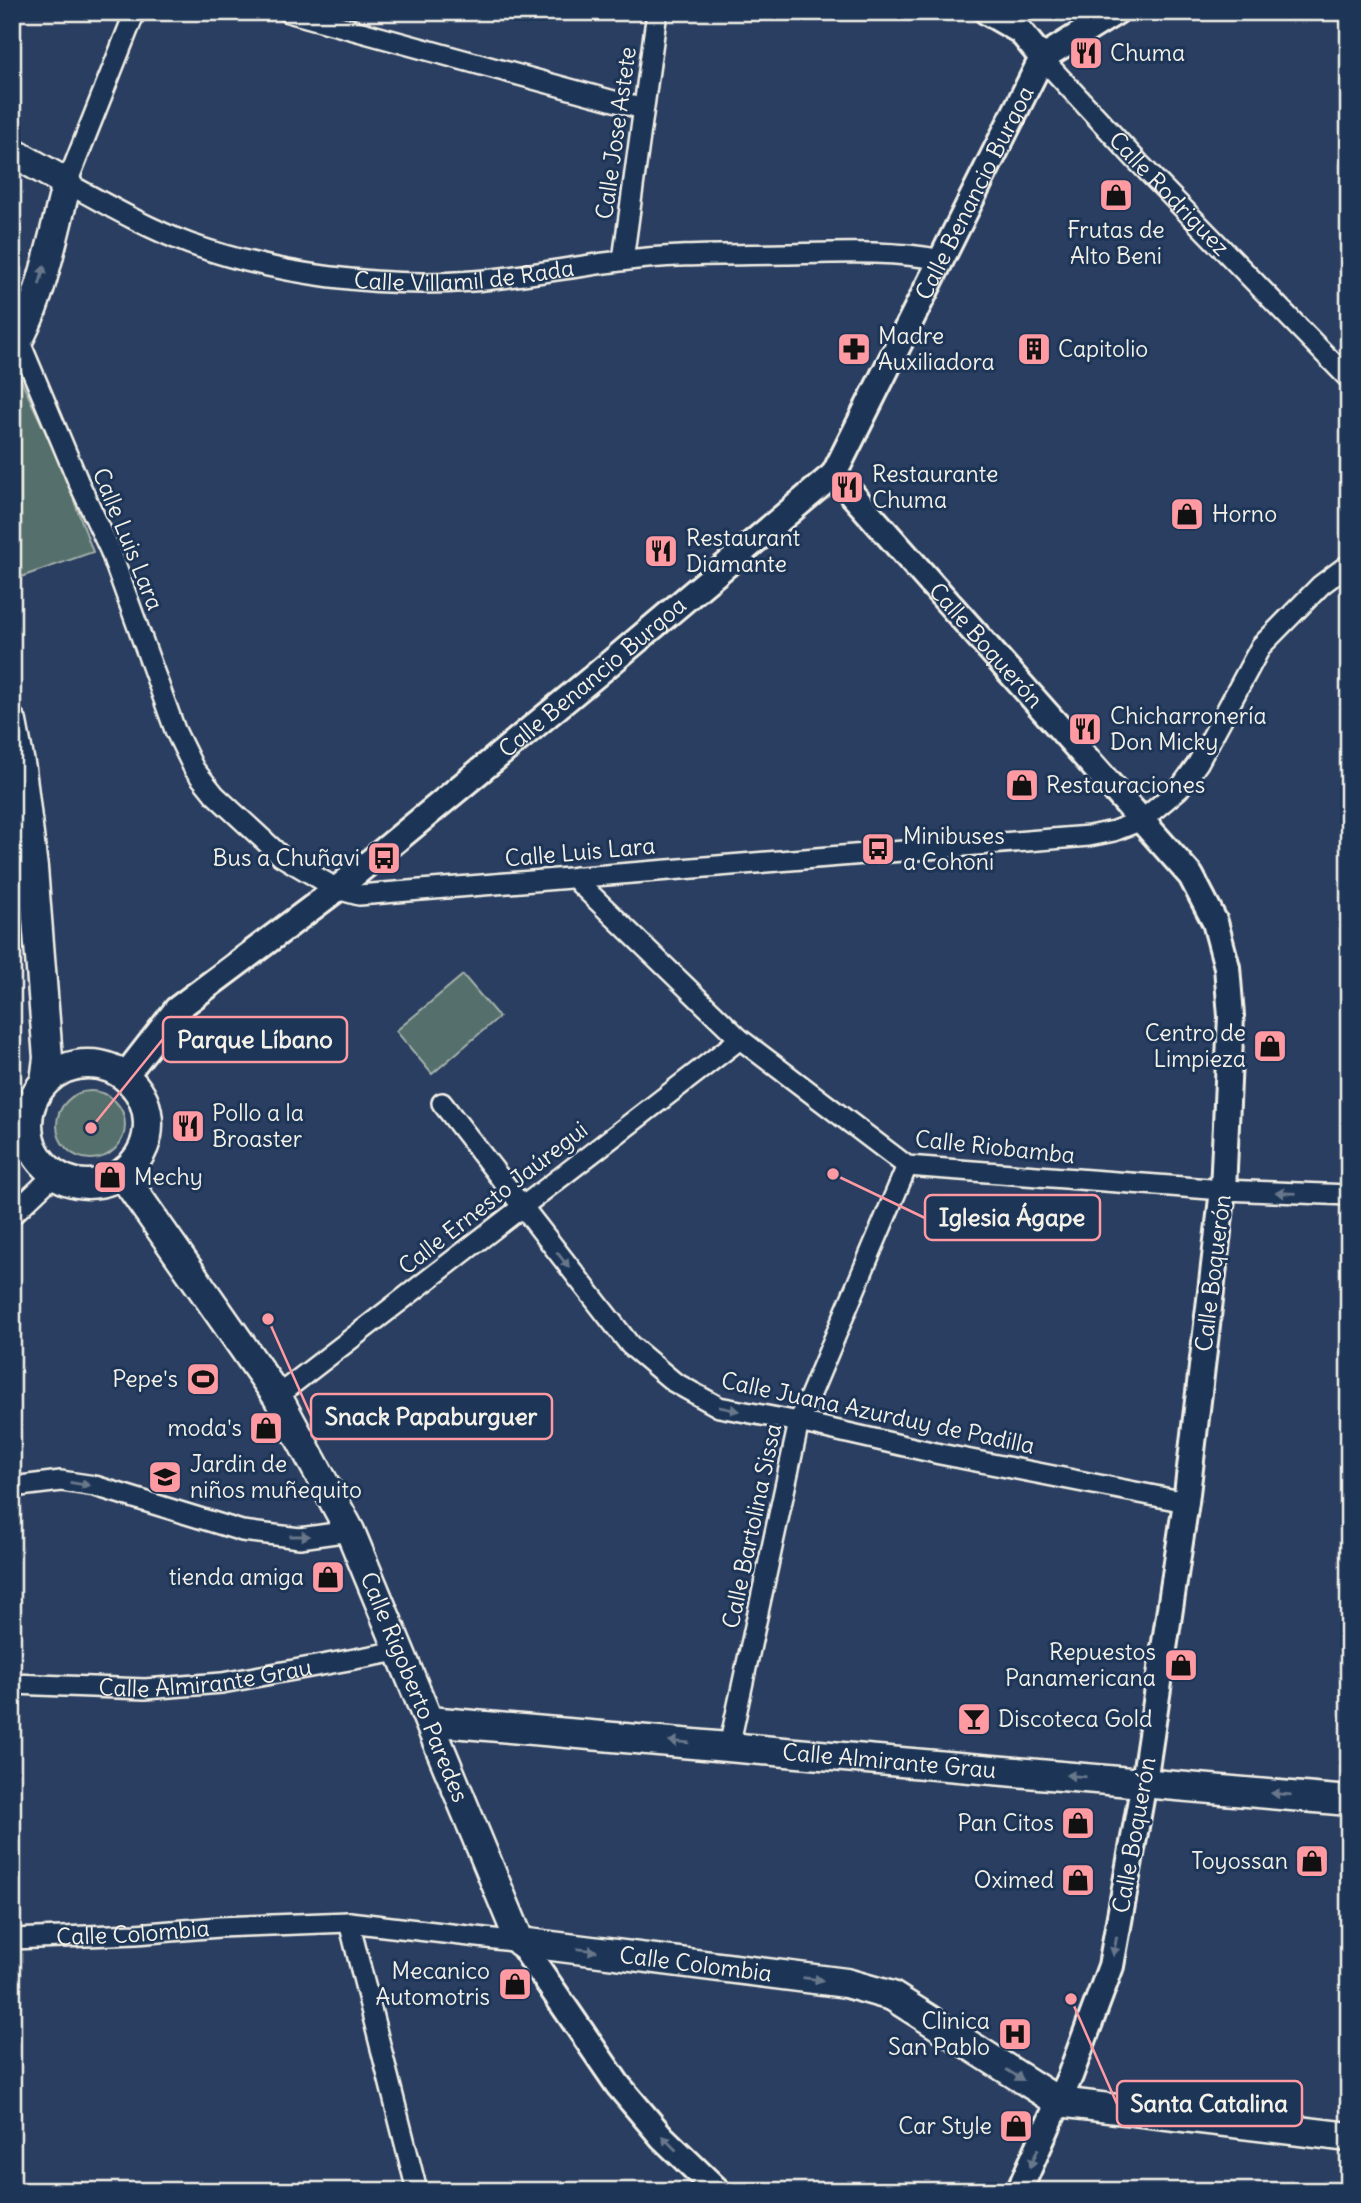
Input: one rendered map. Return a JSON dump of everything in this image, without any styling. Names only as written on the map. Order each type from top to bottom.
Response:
[{"type":"main road","name":"Calle Villamil de Rada","points":[[12,152],[67,183]]},
{"type":"main road","points":[[16,345],[36,295],[67,183]]},
{"type":"main road","points":[[12,722],[21,769],[22,867],[54,1067],[35,1094],[20,1125],[41,1161],[55,1174],[71,1181],[89,1184],[122,1174],[136,1161],[145,1145],[148,1126],[146,1107],[138,1090],[112,1069],[97,1065],[54,1067]]},
{"type":"main road","name":"Calle Rigoberto Paredes","points":[[122,1174],[277,1395],[350,1531],[520,1941]]},
{"type":"main road","name":"Calle Almirante Grau","points":[[429,1721],[1349,1801]]},
{"type":"main road","name":"Calle Colombia","points":[[520,1941],[846,1983],[892,1996],[1059,2102],[1349,2137]]},
{"type":"street","points":[[67,183],[135,12]]},
{"type":"street","points":[[288,12],[643,109]]},
{"type":"street","name":"Calle Jose Astete","points":[[623,260],[657,12]]},
{"type":"street","name":"Calle Rodriguez","points":[[987,12],[1020,32],[1139,163],[1349,379]]},
{"type":"street","name":"Calle Benancio Burgoa","points":[[124,1077],[177,1009],[337,889],[834,474],[1042,58],[1116,12]]},
{"type":"street","name":"Calle Villamil de Rada","points":[[67,183],[122,214],[189,244],[239,259],[322,275],[408,282],[473,281],[623,260],[750,254],[887,253],[942,260]]},
{"type":"street","name":"Calle Luis Lara","points":[[16,345],[110,550],[176,730],[194,769],[215,795],[281,856],[337,889],[359,895],[1089,836],[1114,831],[1142,820],[1179,789],[1198,763],[1261,646],[1321,585],[1349,564]]},
{"type":"street","name":"Calle Boquerón","points":[[834,474],[1191,876],[1215,922],[1227,967],[1231,1016],[1223,1190],[1186,1502],[1144,1782],[1111,1966],[1091,2025],[1019,2191]]},
{"type":"street","name":"Calle Riobamba","points":[[576,877],[580,884],[740,1039],[907,1166],[1223,1190],[1349,1195]]},
{"type":"street","name":"Calle Ernesto Jaúregui","points":[[277,1395],[740,1039]]},
{"type":"street","name":"Calle Juana Azurduy de Padilla","points":[[442,1103],[630,1345],[674,1382],[719,1407],[1186,1502]]},
{"type":"street","name":"Calle Bartolina Sissa","points":[[729,1747],[799,1422],[907,1166]]},
{"type":"street","points":[[12,1215],[55,1174]]},
{"type":"street","points":[[12,1487],[61,1481],[95,1486],[242,1531],[300,1538],[350,1531]]},
{"type":"street","name":"Calle Almirante Grau","points":[[12,1684],[145,1689],[222,1683],[398,1651]]},
{"type":"street","points":[[349,1922],[417,2191]]},
{"type":"street","name":"Calle Colombia","points":[[12,1939],[349,1922],[520,1941]]},
{"type":"street","name":"Calle Rigoberto Paredes","points":[[520,1941],[618,2085],[662,2137],[718,2191]]},
{"type":"green space","points":[[20,378],[60,463],[93,552],[12,580],[12,391]]},
{"type":"green space","points":[[463,975],[499,1017],[432,1074],[396,1031]]},
{"type":"green space","points":[[91,1091],[104,1094],[115,1101],[122,1112],[125,1125],[122,1138],[115,1149],[104,1156],[91,1159],[78,1156],[67,1149],[60,1138],[57,1125],[60,1112],[67,1101],[78,1094]]},
{"type":"waterway","points":[[12,1086],[35,1094]]},
{"type":"place","name":"Chuma","points":[[1086,53]]},
{"type":"place","name":"Frutas de Alto Beni","points":[[1116,195]]},
{"type":"place","name":"Madre Auxiliadora","points":[[854,349]]},
{"type":"place","name":"Capitolio","points":[[1034,349]]},
{"type":"place","name":"Restaurante Chuma","points":[[847,487]]},
{"type":"place","name":"Horno","points":[[1187,514]]},
{"type":"place","name":"Restaurant Diamante","points":[[661,551]]},
{"type":"place","name":"Chicharronería Don Micky","points":[[1085,729]]},
{"type":"place","name":"Restauraciones","points":[[1022,785]]},
{"type":"place","name":"Minibuses a Cohoni","points":[[878,849]]},
{"type":"place","name":"Bus a Chuñavi","points":[[384,858]]},
{"type":"place","name":"Centro de Limpieza","points":[[1270,1046]]},
{"type":"place","name":"Pollo a la Broaster","points":[[188,1126]]},
{"type":"place","name":"Parque Líbano","points":[[91,1128]]},
{"type":"place","name":"Iglesia Ágape","points":[[833,1174]]},
{"type":"place","name":"Mechy","points":[[110,1177]]},
{"type":"place","name":"Snack Papaburguer","points":[[268,1319]]},
{"type":"place","name":"Pepe's","points":[[203,1379]]},
{"type":"place","name":"moda's","points":[[266,1428]]},
{"type":"place","name":"Jardin de niños muñequito","points":[[165,1477]]},
{"type":"place","name":"tienda amiga","points":[[328,1577]]},
{"type":"place","name":"Repuestos Panamericana","points":[[1181,1665]]},
{"type":"place","name":"Discoteca Gold","points":[[974,1719]]},
{"type":"place","name":"Pan Citos","points":[[1078,1823]]},
{"type":"place","name":"Toyossan","points":[[1312,1861]]},
{"type":"place","name":"Oximed","points":[[1078,1880]]},
{"type":"place","name":"Mecanico Automotris","points":[[515,1984]]},
{"type":"place","name":"Santa Catalina","points":[[1071,1999]]},
{"type":"place","name":"Clinica San Pablo","points":[[1015,2034]]},
{"type":"place","name":"Car Style","points":[[1016,2126]]}]
